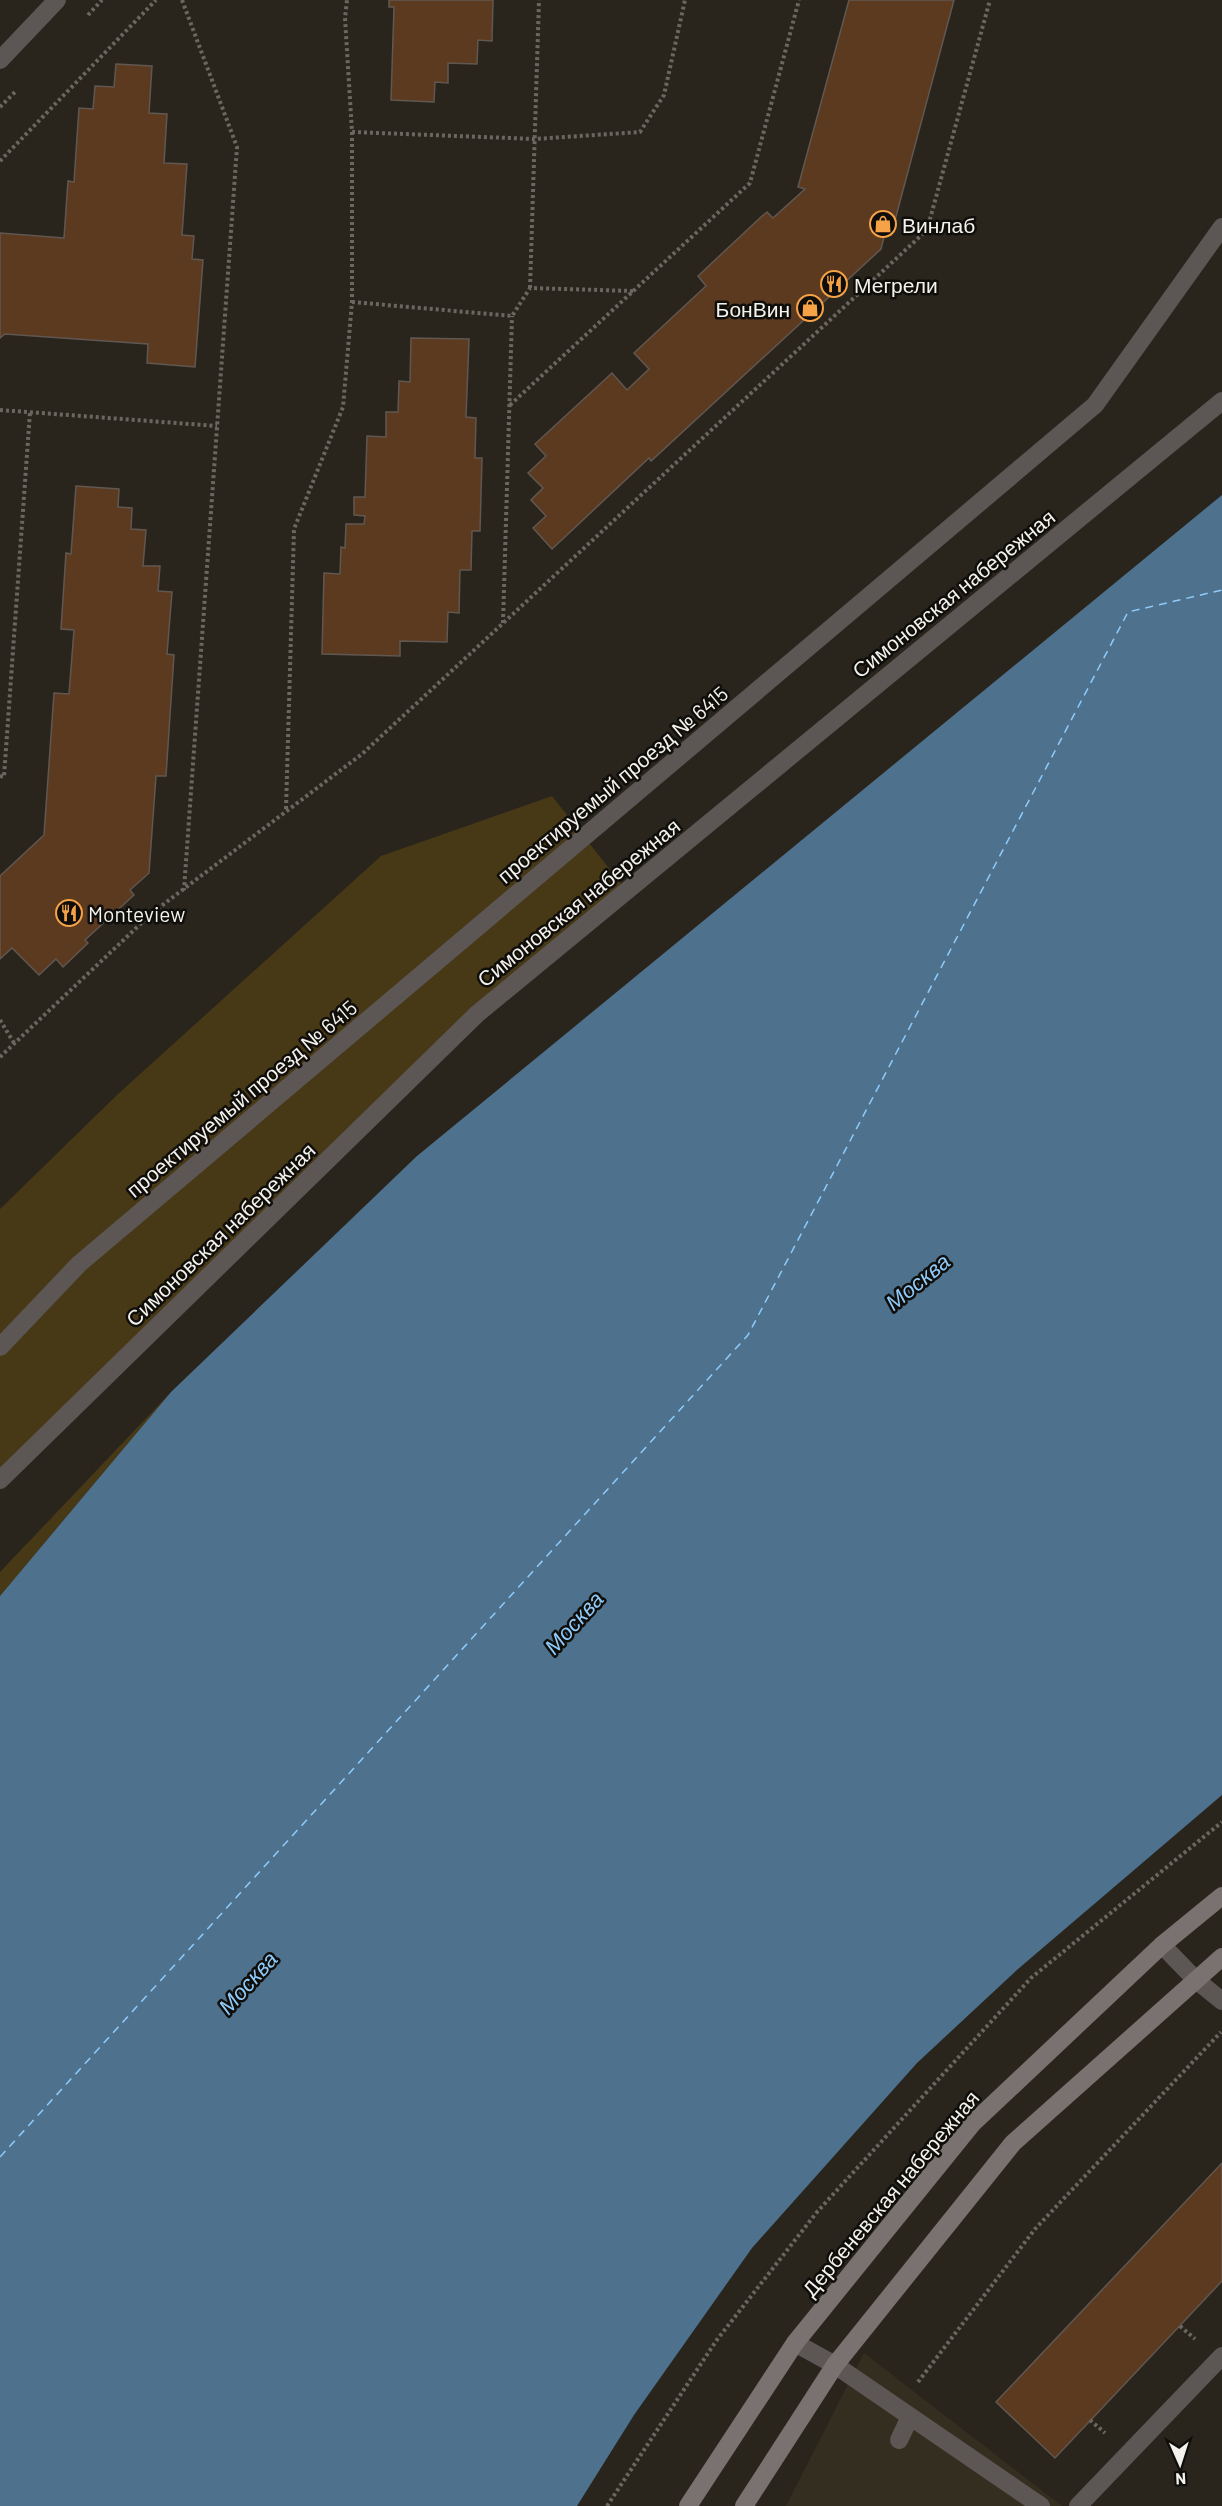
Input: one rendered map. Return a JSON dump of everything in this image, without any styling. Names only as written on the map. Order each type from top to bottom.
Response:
[{"type":"main road","name":"Дербеневская набережная","points":[[688,2506],[795,2343],[972,2124],[1162,1945],[1222,1896]]},
{"type":"main road","points":[[744,2506],[835,2365],[1013,2143],[1195,1978],[1222,1957]]},
{"type":"street","points":[[0,60],[57,0]]},
{"type":"street","name":"проектируемый проезд № 6415","points":[[0,1347],[79,1264],[1095,405],[1222,227]]},
{"type":"street","name":"Симоновская набережная","points":[[0,1480],[477,1014],[1222,400]]},
{"type":"street","points":[[1162,1945],[1222,2001]]},
{"type":"street","points":[[795,2343],[835,2365],[1041,2506]]},
{"type":"street","points":[[1078,2506],[1222,2356]]},
{"type":"street","points":[[899,2440],[903,2413]]},
{"type":"path","points":[[0,161],[156,0]]},
{"type":"path","points":[[182,0],[237,147],[183,891]]},
{"type":"path","points":[[286,810],[294,529],[343,407],[352,302],[352,132],[345,18],[347,0]]},
{"type":"path","points":[[503,623],[512,316],[531,288],[539,0]]},
{"type":"path","points":[[352,132],[535,139],[640,132],[664,95],[686,0]]},
{"type":"path","points":[[510,405],[750,183],[800,0]]},
{"type":"path","points":[[0,1057],[152,913],[362,754],[927,230],[990,0]]},
{"type":"path","points":[[531,288],[633,291]]},
{"type":"path","points":[[352,302],[512,316]]},
{"type":"path","points":[[0,410],[217,426]]},
{"type":"path","points":[[0,776],[4,777],[30,412]]},
{"type":"path","points":[[0,1020],[14,1043]]},
{"type":"path","points":[[606,2506],[716,2341],[825,2203],[1031,1978],[1222,1822]]},
{"type":"path","points":[[903,2413],[1035,2229],[1222,2030]]},
{"type":"shaded area","points":[[552,796],[627,891],[477,1014],[0,1480],[0,1209],[118,1094],[381,856]]},
{"type":"shaded area","points":[[171,1392],[0,1596],[0,1572]]},
{"type":"shaded area","points":[[864,2353],[1062,2506],[786,2506]]},
{"type":"water","name":"Москва","points":[[1222,495],[1222,1795],[1018,1969],[917,2063],[752,2248],[634,2415],[577,2506],[0,2506],[0,1596],[171,1392],[417,1156]]},
{"type":"building","points":[[389,0],[493,0],[492,41],[478,40],[477,64],[448,63],[448,83],[435,82],[434,102],[391,100],[394,7],[389,7]]},
{"type":"building","points":[[849,0],[954,0],[891,235],[885,233],[881,249],[651,461],[649,458],[552,549],[533,528],[546,516],[531,500],[543,488],[528,473],[546,456],[535,444],[612,373],[627,390],[649,369],[634,353],[706,286],[698,276],[767,212],[773,218],[805,189],[798,187]]},
{"type":"building","points":[[116,64],[152,66],[149,113],[167,114],[164,163],[187,164],[182,235],[194,236],[192,259],[203,260],[195,367],[147,363],[148,344],[5,334],[0,338],[0,233],[64,238],[68,181],[74,182],[79,108],[93,109],[95,86],[114,87]]},
{"type":"building","points":[[411,338],[469,339],[466,417],[476,418],[475,458],[482,458],[480,531],[472,531],[471,570],[460,570],[459,613],[448,612],[447,642],[400,641],[400,656],[322,654],[324,573],[340,574],[341,547],[345,548],[346,524],[364,524],[365,516],[354,515],[354,497],[365,497],[367,436],[386,437],[386,412],[398,412],[399,381],[410,382]]},
{"type":"building","points":[[76,486],[119,489],[118,507],[132,508],[131,529],[146,530],[143,566],[160,566],[158,591],[172,592],[167,654],[174,655],[166,776],[156,776],[149,873],[130,890],[134,895],[85,940],[88,943],[63,967],[56,959],[39,975],[12,948],[0,959],[0,876],[44,835],[54,693],[69,694],[74,630],[61,629],[66,553],[71,554]]},
{"type":"building","points":[[1222,2163],[1222,2281],[1055,2458],[996,2402]]},
{"type":"ferry route","points":[[0,2157],[748,1335],[1128,612],[1222,590]]},
{"type":"place","name":"Винлаб","points":[[883,224]]},
{"type":"place","name":"Мегрели","points":[[834,284]]},
{"type":"place","name":"БонВин","points":[[810,308]]},
{"type":"place","name":"Monteview","points":[[69,913]]}]
